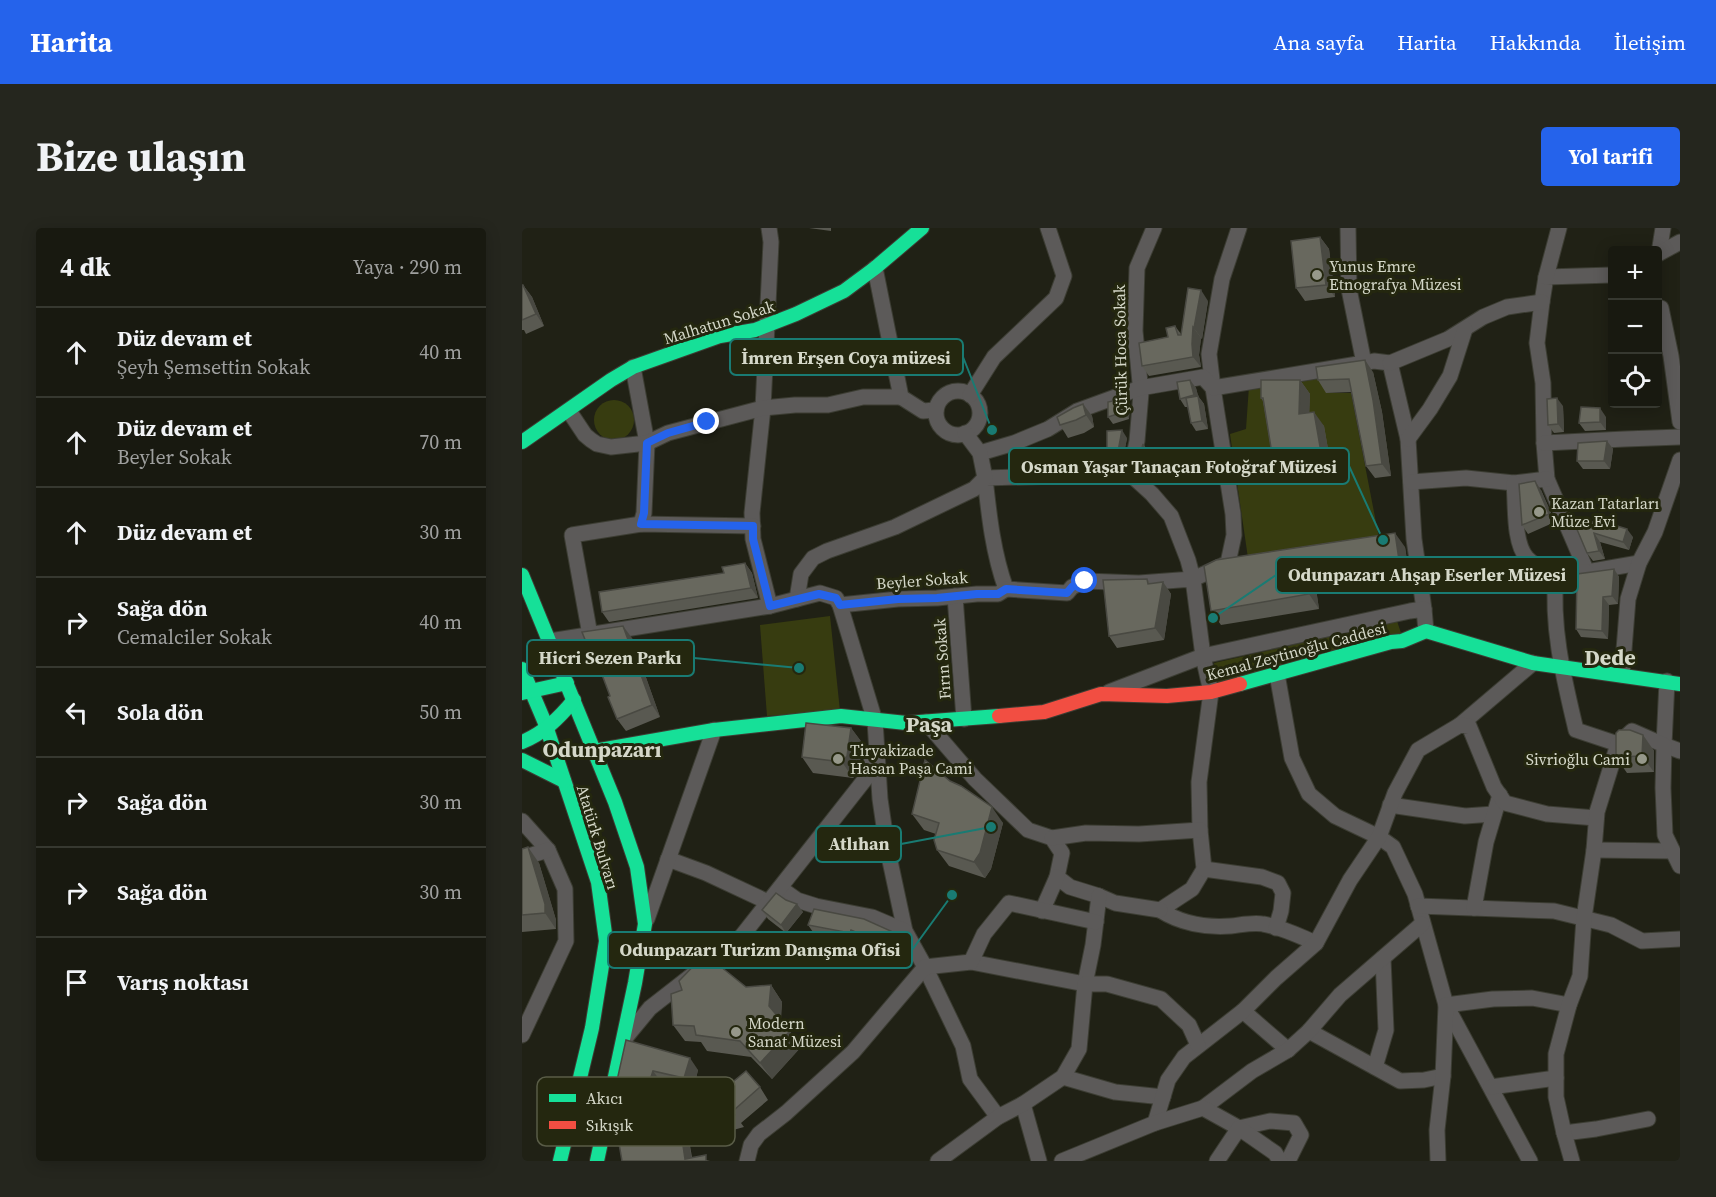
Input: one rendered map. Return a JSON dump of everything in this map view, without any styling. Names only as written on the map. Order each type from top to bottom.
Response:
[{"type":"street","points":[[769,228],[771,242],[763,408],[752,513],[753,539],[770,606]]},
{"type":"street","name":"Malhatun Sokak","points":[[522,442],[633,367],[720,336],[755,330],[796,314],[844,291],[922,228]]},
{"type":"street","points":[[970,394],[994,357],[1056,298],[1064,276],[1048,228]]},
{"type":"street","name":"Çürük Hoca Sokak","points":[[1130,474],[1137,441],[1140,388],[1135,331],[1137,268],[1154,228]]},
{"type":"street","points":[[1193,579],[1228,562],[1234,535],[1233,514],[1209,354],[1222,279],[1239,228]]},
{"type":"street","points":[[1348,228],[1349,289],[1364,363]]},
{"type":"street","points":[[1559,228],[1546,277],[1537,343],[1544,383],[1546,479],[1587,572]]},
{"type":"street","points":[[1660,246],[1663,228]]},
{"type":"street","points":[[1662,252],[1680,242]]},
{"type":"street","points":[[875,268],[901,397]]},
{"type":"street","points":[[1546,277],[1608,275]]},
{"type":"street","points":[[1213,388],[1374,361],[1389,363],[1448,339],[1483,316],[1506,307],[1542,302]]},
{"type":"street","points":[[1662,311],[1676,357],[1680,422]]},
{"type":"street","points":[[1408,439],[1430,409],[1449,376],[1465,329]]},
{"type":"street","points":[[1389,363],[1408,439],[1414,540],[1426,631],[1533,663],[1674,682],[1664,746],[1663,788],[1665,835],[1680,866]]},
{"type":"street","points":[[633,367],[647,443],[644,513],[641,524]]},
{"type":"street","points":[[980,453],[1014,443],[1048,429],[1077,411],[1140,388],[1203,377],[1213,388]]},
{"type":"street","points":[[957,391],[970,394],[980,412],[976,425],[965,433],[951,434],[939,425],[936,410],[938,403],[949,393],[957,391]]},
{"type":"street","points":[[569,411],[585,435],[597,444],[611,447],[647,443],[668,433],[763,408],[828,405],[863,397],[901,397],[923,411],[936,410]]},
{"type":"street","points":[[965,433],[980,453],[998,568],[1006,589]]},
{"type":"street","points":[[1544,443],[1625,438],[1680,438]]},
{"type":"street","points":[[1622,675],[1628,599],[1639,563],[1655,532],[1680,460]]},
{"type":"street","points":[[797,599],[801,574],[813,558],[826,551],[895,527],[974,489],[985,477],[1184,475],[1226,468]]},
{"type":"street","points":[[1130,474],[1171,516],[1188,560],[1211,692],[1199,782],[1204,869],[1192,889],[1160,910]]},
{"type":"street","points":[[1411,482],[1466,478],[1514,483],[1546,479]]},
{"type":"street","points":[[1514,483],[1520,544],[1526,557],[1536,566],[1556,575],[1639,563]]},
{"type":"street","points":[[590,634],[572,535],[641,524],[753,526]]},
{"type":"street","name":"Atatürk Bulvarı","points":[[522,575],[615,802],[637,867],[645,924],[614,1077]]},
{"type":"street","points":[[1556,575],[1556,626],[1561,666],[1576,730],[1618,744]]},
{"type":"street","name":"Beyler Sokak","points":[[550,641],[770,606],[819,594],[838,601],[998,594],[1006,589],[1067,593],[1072,587],[1085,581],[1139,583],[1193,579]]},
{"type":"street","name":"Fırın Sokak","points":[[955,596],[964,719]]},
{"type":"street","points":[[838,601],[876,721],[880,799],[887,846],[905,931],[963,1046],[970,1079],[998,1117]]},
{"type":"street","points":[[1101,694],[1203,656],[1424,609]]},
{"type":"street","name":"Kemal Zeytinoğlu Caddesi","points":[[594,751],[714,730],[841,716],[876,721],[926,722],[1044,712],[1101,694],[1167,696],[1211,692],[1391,642],[1402,641],[1426,631]]},
{"type":"street","points":[[1155,1123],[1168,1080],[1184,1057],[1244,1011],[1276,978],[1316,943],[1350,880],[1379,837],[1395,793],[1418,750],[1461,725],[1533,663]]},
{"type":"street","name":"Atatürk Bulvarı","points":[[522,669],[526,692],[547,730],[598,882],[606,941],[592,1028],[580,1077]]},
{"type":"street","points":[[1277,674],[1292,758],[1309,794],[1335,816],[1379,837],[1393,848],[1415,894],[1446,1005],[1530,1161]]},
{"type":"street","points":[[526,692],[567,682]]},
{"type":"street","points":[[522,742],[547,730],[574,700]]},
{"type":"street","points":[[622,1040],[651,1008],[741,937],[870,773],[876,721]]},
{"type":"street","points":[[926,722],[975,779],[1028,830],[1052,838],[1086,833],[1139,834],[1200,830]]},
{"type":"street","points":[[1461,725],[1469,726],[1473,733],[1494,787],[1505,803],[1547,814],[1596,818]]},
{"type":"street","points":[[645,924],[714,730]]},
{"type":"street","points":[[1572,1161],[1556,1096],[1556,1054],[1569,1005],[1580,976],[1584,918],[1594,850],[1596,818],[1618,744],[1632,731],[1680,751]]},
{"type":"street","points":[[522,760],[564,781]]},
{"type":"street","points":[[1474,908],[1486,842],[1500,795]]},
{"type":"street","points":[[1390,805],[1465,816],[1494,814]]},
{"type":"street","points":[[522,822],[548,850],[565,889],[566,941],[522,1035]]},
{"type":"street","points":[[1042,910],[1057,877],[1062,853],[1052,838]]},
{"type":"street","points":[[522,858],[548,850]]},
{"type":"street","points":[[1594,850],[1672,851]]},
{"type":"street","points":[[668,859],[706,873],[768,902]]},
{"type":"street","points":[[1204,869],[1262,877],[1278,883],[1283,893],[1276,928]]},
{"type":"street","points":[[1057,877],[1070,887],[1115,903],[1160,910],[1171,918],[1192,924],[1228,926],[1262,923],[1316,943]]},
{"type":"street","points":[[780,888],[797,900],[872,917],[905,931]]},
{"type":"street","points":[[938,1161],[998,1117],[1023,1104],[1063,1077],[1079,1049],[1085,984],[1099,896]]},
{"type":"street","points":[[971,962],[984,934],[1009,903],[1096,922]]},
{"type":"street","points":[[1418,906],[1554,911],[1611,925],[1642,941],[1680,939]]},
{"type":"street","points":[[1062,1161],[1155,1123],[1203,1108],[1252,1071],[1288,1050],[1309,1031],[1340,995],[1422,924]]},
{"type":"street","points":[[1375,1067],[1386,1030],[1383,958]]},
{"type":"street","points":[[747,1161],[751,1146],[759,1134],[786,1113],[853,1052],[925,967],[971,962],[1085,984],[1107,984],[1161,999],[1190,1025],[1198,1045]]},
{"type":"street","points":[[1446,1005],[1493,999],[1532,998],[1569,1005]]},
{"type":"street","points":[[1438,1161],[1437,1130],[1443,1076],[1446,1005]]},
{"type":"street","points":[[1244,1011],[1288,1050]]},
{"type":"street","points":[[1309,1031],[1400,1081],[1443,1076]]},
{"type":"street","points":[[1063,1077],[1115,1092],[1163,1097]]},
{"type":"street","points":[[1491,1087],[1556,1078]]},
{"type":"street","points":[[1023,1104],[1039,1161]]},
{"type":"street","points":[[1203,1108],[1239,1128],[1275,1153],[1280,1161]]},
{"type":"street","points":[[1564,1133],[1648,1119]]},
{"type":"street","points":[[1217,1161],[1239,1128],[1270,1121],[1294,1123],[1300,1135],[1288,1161]]},
{"type":"street","name":"Atatürk Bulvarı","points":[[560,1161],[564,1146]]},
{"type":"street","name":"Atatürk Bulvarı","points":[[597,1161],[600,1146]]},
{"type":"green space","points":[[1320,376],[1327,393],[1351,393],[1380,543],[1249,565],[1230,434],[1246,429],[1249,386]]},
{"type":"green space","points":[[614,400],[622,401],[628,406],[633,412],[633,428],[628,434],[622,439],[614,440],[606,439],[600,434],[595,428],[594,420],[595,412],[600,406],[606,401]]},
{"type":"green space","points":[[830,616],[840,711],[767,716],[760,625]]},
{"type":"green space","points":[[1397,621],[1403,639],[1218,686],[1214,663]]},
{"type":"building","points":[[1320,237],[1326,285],[1296,288],[1291,241]]},
{"type":"building","points":[[522,285],[536,314],[522,320]]},
{"type":"building","points":[[1188,288],[1201,290],[1193,327],[1193,357],[1142,366],[1139,343],[1168,337],[1166,328],[1175,326],[1178,335],[1181,335]]},
{"type":"building","points":[[1365,360],[1382,464],[1366,466],[1349,379],[1318,380],[1316,367]]},
{"type":"building","points":[[1190,380],[1194,395],[1180,399],[1177,382]]},
{"type":"building","points":[[1261,380],[1300,380],[1299,414],[1314,412],[1321,452],[1273,460],[1263,398],[1261,398]]},
{"type":"building","points":[[1126,395],[1124,412],[1108,417],[1108,402]]},
{"type":"building","points":[[1198,396],[1202,421],[1191,423],[1186,398]]},
{"type":"building","points":[[1557,398],[1558,424],[1548,425],[1547,399]]},
{"type":"building","points":[[1083,404],[1086,415],[1060,425],[1057,417]]},
{"type":"building","points":[[1581,407],[1600,408],[1600,422],[1579,423]]},
{"type":"building","points":[[1122,430],[1117,457],[1107,457],[1107,431]]},
{"type":"building","points":[[1607,441],[1604,461],[1577,461],[1578,443]]},
{"type":"building","points":[[1143,444],[1146,458],[1139,459]]},
{"type":"building","points":[[1535,481],[1549,514],[1522,525],[1519,484]]},
{"type":"building","points":[[1598,520],[1627,529],[1623,542],[1594,533],[1599,551],[1587,553],[1576,527]]},
{"type":"building","points":[[1395,533],[1399,560],[1306,574],[1309,594],[1211,611],[1204,566],[1216,560]]},
{"type":"building","points":[[745,563],[751,588],[602,612],[599,592],[724,573],[722,567]]},
{"type":"building","points":[[1614,569],[1612,596],[1603,597],[1602,631],[1576,629],[1577,574]]},
{"type":"building","points":[[1147,579],[1148,584],[1163,582],[1155,628],[1109,636],[1103,580]]},
{"type":"building","points":[[623,626],[652,705],[617,719],[595,656],[592,657],[582,632]]},
{"type":"building","points":[[806,723],[851,728],[847,756],[842,762],[802,757]]},
{"type":"building","points":[[1619,730],[1630,730],[1643,735],[1642,756],[1616,757],[1616,733]]},
{"type":"building","points":[[925,760],[950,781],[992,807],[980,853],[974,862],[937,850],[934,840],[939,823],[912,814]]},
{"type":"building","points":[[528,847],[545,904],[545,913],[522,915],[522,849]]},
{"type":"building","points":[[776,893],[797,904],[781,925],[762,910]]},
{"type":"building","points":[[814,909],[864,919],[893,932],[886,945],[851,930],[850,933],[808,925]]},
{"type":"building","name":"Modern Sanat Müzesi","points":[[705,954],[746,987],[771,985],[769,1006],[790,1031],[760,1063],[740,1041],[696,1035],[694,1026],[673,1025],[671,994],[682,990],[679,981]]},
{"type":"building","points":[[626,1040],[690,1058],[684,1077],[653,1071],[651,1077],[618,1077]]},
{"type":"building","points":[[746,1071],[760,1087],[735,1109],[735,1080]]},
{"type":"building","points":[[619,1146],[683,1146],[685,1159],[706,1155],[706,1161],[622,1161]]},
{"type":"traffic: fast","points":[[522,442],[633,367],[720,336],[755,330],[796,314],[844,291],[922,228]]},
{"type":"traffic: fast","points":[[522,575],[615,802],[637,867],[645,924],[615,1077]]},
{"type":"traffic: fast","points":[[1240,684],[1391,642],[1402,641],[1426,631],[1533,663],[1680,684]]},
{"type":"traffic: fast","points":[[522,669],[545,723],[598,882],[606,941],[592,1028],[580,1077]]},
{"type":"traffic: fast","points":[[522,693],[567,683]]},
{"type":"traffic: fast","points":[[522,742],[551,724],[574,700]]},
{"type":"traffic: fast","points":[[594,751],[714,730],[841,716],[906,723],[999,716]]},
{"type":"traffic: fast","points":[[522,760],[564,781]]},
{"type":"traffic: fast","points":[[560,1161],[564,1146]]},
{"type":"traffic: fast","points":[[597,1161],[600,1146]]},
{"type":"traffic: jam","points":[[999,716],[1044,712],[1101,694],[1167,696],[1211,692],[1240,684]]},
{"type":"place","name":"Yunus Emre Etnografya Müzesi","points":[[1317,275]]},
{"type":"place","name":"İmren Erşen Coya müzesi","points":[[992,430]]},
{"type":"place","name":"Kazan Tatarları Müze Evi","points":[[1539,512]]},
{"type":"place","name":"Osman Yaşar Tanaçan Fotoğraf Müzesi","points":[[1383,540]]},
{"type":"place","name":"Odunpazarı Ahşap Eserler Müzesi","points":[[1213,618]]},
{"type":"place","name":"Hicri Sezen Parkı","points":[[799,668]]},
{"type":"place","name":"Tiryakizade Hasan Paşa Cami","points":[[838,759]]},
{"type":"place","name":"Sivrioğlu Cami","points":[[1642,759]]},
{"type":"place","name":"Atlıhan","points":[[991,827]]},
{"type":"place","name":"Odunpazarı Turizm Danışma Ofisi","points":[[952,895]]},
{"type":"place","name":"Modern Sanat Müzesi","points":[[736,1032]]},
{"type":"district","name":"Dede","points":[[1610,657]]},
{"type":"district","name":"Paşa","points":[[929,724]]},
{"type":"district","name":"Odunpazarı","points":[[602,749]]},
{"type":"route","points":[[707,422],[668,433],[647,443],[644,513],[641,524],[753,526],[753,539],[770,606],[819,594],[836,598],[840,605],[898,599],[998,594],[1006,589],[1067,593],[1072,587],[1085,581]]}]
